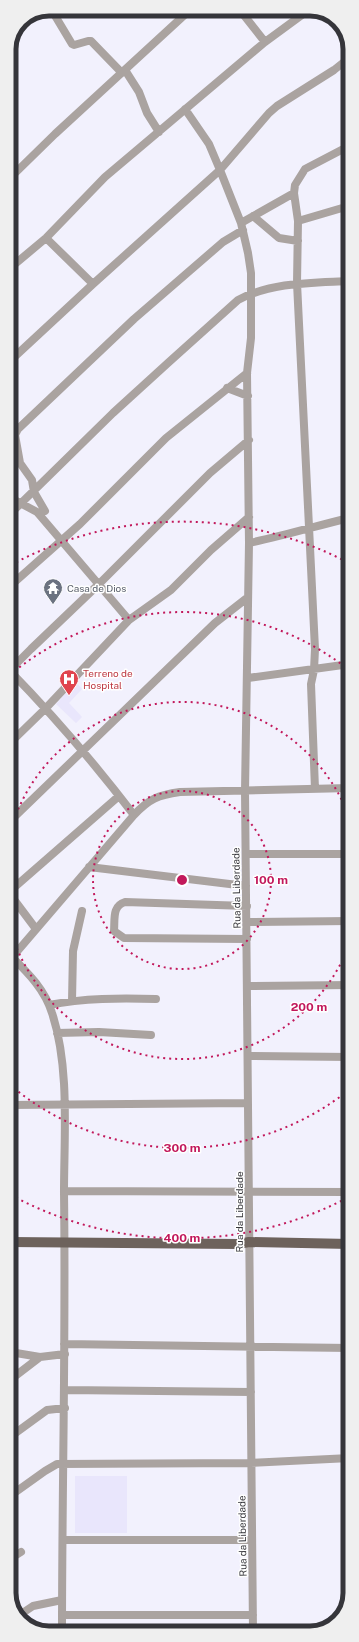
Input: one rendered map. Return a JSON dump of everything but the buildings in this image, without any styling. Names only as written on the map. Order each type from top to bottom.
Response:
[{"type":"main road","points":[[16,1242],[238,1244],[249,1242],[343,1244]]},
{"type":"street","points":[[55,16],[72,44],[74,45],[88,41],[91,42],[124,72],[139,92],[147,113],[159,132]]},
{"type":"street","points":[[16,172],[55,134],[184,16]]},
{"type":"street","points":[[245,16],[265,42]]},
{"type":"street","points":[[16,263],[46,238],[105,177],[265,42],[300,16]]},
{"type":"street","points":[[16,356],[93,284],[220,170],[269,113],[277,106],[343,63]]},
{"type":"street","name":"Rua da Liberdade","points":[[185,108],[209,144],[220,170],[242,226],[251,273],[251,338],[247,373],[249,543],[247,598],[248,678],[246,886],[253,1626]]},
{"type":"street","points":[[315,789],[311,684],[314,670],[309,528],[297,283],[298,221],[294,193],[296,185],[305,169],[343,149]]},
{"type":"street","points":[[16,433],[18,429],[134,319],[253,216],[294,193]]},
{"type":"street","points":[[298,221],[343,208]]},
{"type":"street","points":[[253,216],[279,238],[298,241]]},
{"type":"street","points":[[46,238],[93,284]]},
{"type":"street","points":[[16,509],[113,413],[238,300],[251,293],[297,283],[343,281]]},
{"type":"street","points":[[16,581],[112,494],[166,438],[247,373]]},
{"type":"street","points":[[227,388],[248,396]]},
{"type":"street","points":[[16,664],[99,584],[210,473],[248,440]]},
{"type":"street","points":[[16,441],[20,463],[32,480],[34,492],[45,511]]},
{"type":"street","points":[[16,501],[37,512],[129,620]]},
{"type":"street","points":[[16,737],[46,708],[129,620],[171,590],[211,550],[249,517]]},
{"type":"street","points":[[249,543],[290,535],[309,528],[343,520]]},
{"type":"street","points":[[16,815],[215,623],[247,598]]},
{"type":"street","points":[[248,678],[343,665]]},
{"type":"street","points":[[16,677],[46,708],[83,750],[134,815]]},
{"type":"street","points":[[16,953],[134,815],[150,800],[165,794],[180,792],[343,788]]},
{"type":"street","points":[[16,887],[120,796]]},
{"type":"street","points":[[246,854],[343,854]]},
{"type":"street","points":[[89,867],[246,886]]},
{"type":"street","points":[[16,902],[36,929]]},
{"type":"street","points":[[247,906],[125,902],[119,904],[115,909],[114,931],[124,938],[247,939]]},
{"type":"street","points":[[72,1001],[73,951],[82,911]]},
{"type":"street","points":[[247,922],[343,922]]},
{"type":"street","points":[[16,963],[32,976],[45,995],[49,1005],[57,1033],[65,1104],[62,1626]]},
{"type":"street","points":[[247,986],[343,985]]},
{"type":"street","points":[[49,1005],[72,1001],[115,998],[156,999]]},
{"type":"street","points":[[57,1033],[100,1032],[151,1035]]},
{"type":"street","points":[[248,1056],[343,1057]]},
{"type":"street","points":[[16,1105],[248,1103]]},
{"type":"street","points":[[64,1191],[343,1192]]},
{"type":"street","points":[[64,1344],[343,1348]]},
{"type":"street","points":[[16,1353],[40,1357],[64,1354]]},
{"type":"street","points":[[16,1375],[40,1357]]},
{"type":"street","points":[[64,1390],[251,1392]]},
{"type":"street","points":[[16,1433],[47,1410],[64,1408]]},
{"type":"street","points":[[16,1492],[52,1466],[62,1464],[252,1463],[343,1458]]},
{"type":"street","points":[[63,1540],[252,1540]]},
{"type":"street","points":[[16,1556],[21,1552]]},
{"type":"street","points":[[23,1613],[34,1606],[62,1600]]},
{"type":"street","points":[[62,1616],[253,1615]]},
{"type":"shaded area","name":"Terreno de Hospital","points":[[76,682],[82,689],[69,703],[82,717],[76,723],[56,704]]},
{"type":"shaded area","points":[[75,1476],[127,1476],[127,1533],[75,1533]]},
{"type":"place","name":"Casa de Dios","points":[[53,605]]},
{"type":"place","name":"Terreno de Hospital","points":[[69,696]]}]
